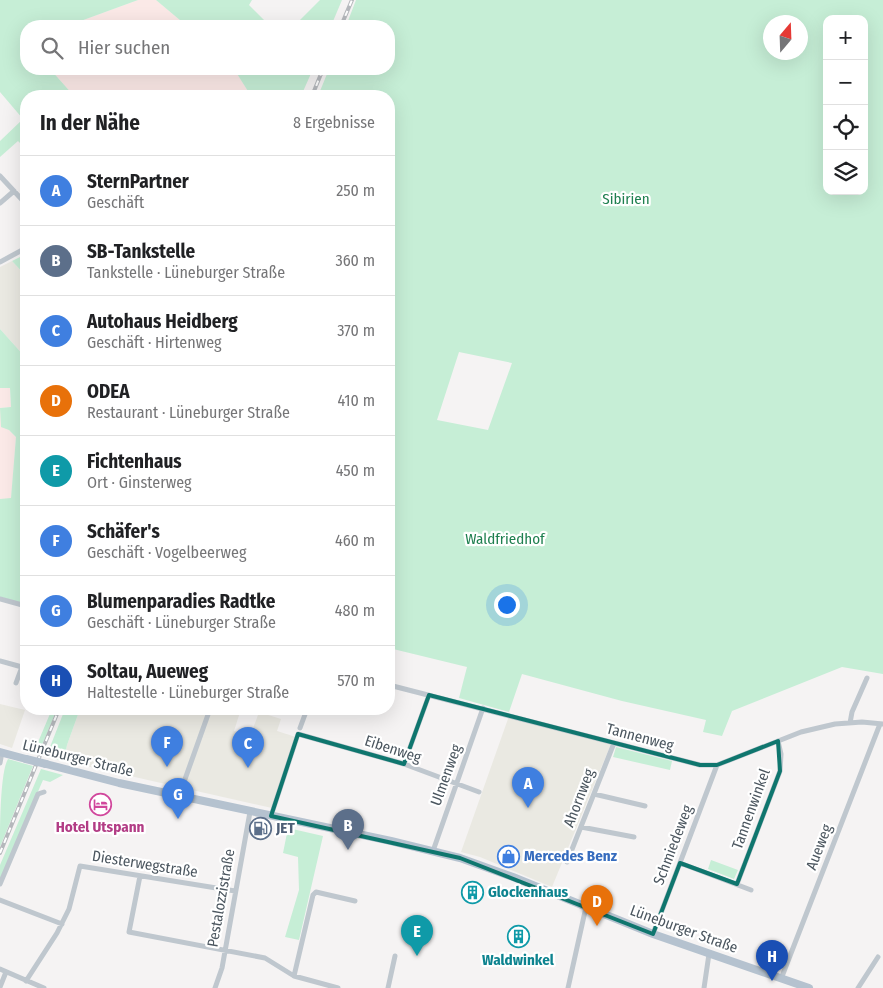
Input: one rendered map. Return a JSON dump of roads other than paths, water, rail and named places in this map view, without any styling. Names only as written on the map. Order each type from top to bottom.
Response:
[{"type":"main road","name":"Lüneburger Straße","points":[[1,752],[179,796],[433,851],[493,869],[653,934],[806,988]]},
{"type":"street","points":[[0,176],[20,198]]},
{"type":"street","points":[[0,203],[14,192]]},
{"type":"street","points":[[0,262],[20,251]]},
{"type":"street","points":[[0,600],[20,605]]},
{"type":"street","points":[[0,661],[20,666]]},
{"type":"street","points":[[16,683],[20,672]]},
{"type":"street","points":[[850,723],[852,712],[867,678]]},
{"type":"street","name":"Tannenweg","points":[[395,686],[700,765],[717,765],[810,730],[850,723],[867,722],[881,724]]},
{"type":"street","points":[[404,764],[429,695]]},
{"type":"street","name":"Ulmenweg","points":[[433,851],[483,708]]},
{"type":"street","points":[[179,796],[208,715]]},
{"type":"street","points":[[271,816],[305,715]]},
{"type":"street","name":"Aueweg","points":[[781,978],[881,724]]},
{"type":"street","name":"Eibenweg","points":[[299,731],[404,764],[479,792]]},
{"type":"street","name":"Tannenwinkel","points":[[737,884],[780,772],[781,754],[778,741]]},
{"type":"street","name":"Ahornweg","points":[[567,862],[614,743]]},
{"type":"street","points":[[0,763],[1,752]]},
{"type":"street","name":"Schmiedeweg","points":[[653,934],[717,765]]},
{"type":"street","points":[[0,884],[38,794],[44,792]]},
{"type":"street","points":[[594,794],[645,806]]},
{"type":"street","name":"Pestalozzistraße","points":[[215,988],[222,968],[250,812]]},
{"type":"street","points":[[581,827],[634,837]]},
{"type":"street","points":[[680,864],[751,890]]},
{"type":"street","name":"Diesterwegstraße","points":[[62,924],[71,902],[80,866],[235,891]]},
{"type":"street","points":[[140,876],[129,932],[265,958],[294,976],[338,988]]},
{"type":"street","points":[[294,976],[313,895],[316,892],[355,901]]},
{"type":"street","points":[[0,900],[62,924],[26,980]]},
{"type":"street","points":[[568,988],[586,907]]},
{"type":"street","points":[[704,988],[709,954]]},
{"type":"street","points":[[388,988],[395,956]]},
{"type":"street","points":[[858,988],[878,957]]},
{"type":"street","points":[[0,969],[44,988]]},
{"type":"street","points":[[0,987],[6,972]]},
{"type":"railway","points":[[344,20],[352,0]]},
{"type":"railway","points":[[314,90],[321,75]]},
{"type":"railway","points":[[0,853],[57,715]]},
{"type":"place","name":"Schäfer's","points":[[167,767]]},
{"type":"place","name":"Autohaus Heidberg","points":[[248,768]]},
{"type":"place","name":"Hotel Utspann","points":[[100,804]]},
{"type":"place","name":"SternPartner","points":[[528,808]]},
{"type":"place","name":"Blumenparadies Radtke","points":[[178,819]]},
{"type":"place","name":"JET","points":[[260,828]]},
{"type":"place","name":"SB-Tankstelle","points":[[348,850]]},
{"type":"place","name":"Mercedes Benz","points":[[508,856]]},
{"type":"place","name":"Glockenhaus","points":[[472,892]]},
{"type":"place","name":"ODEA","points":[[597,926]]},
{"type":"place","name":"Waldwinkel","points":[[518,937]]},
{"type":"place","name":"Fichtenhaus","points":[[417,956]]},
{"type":"place","name":"Soltau, Aueweg","points":[[772,981]]},
{"type":"park label","name":"Sibirien","points":[[626,199]]},
{"type":"park label","name":"Waldfriedhof","points":[[505,539]]}]
